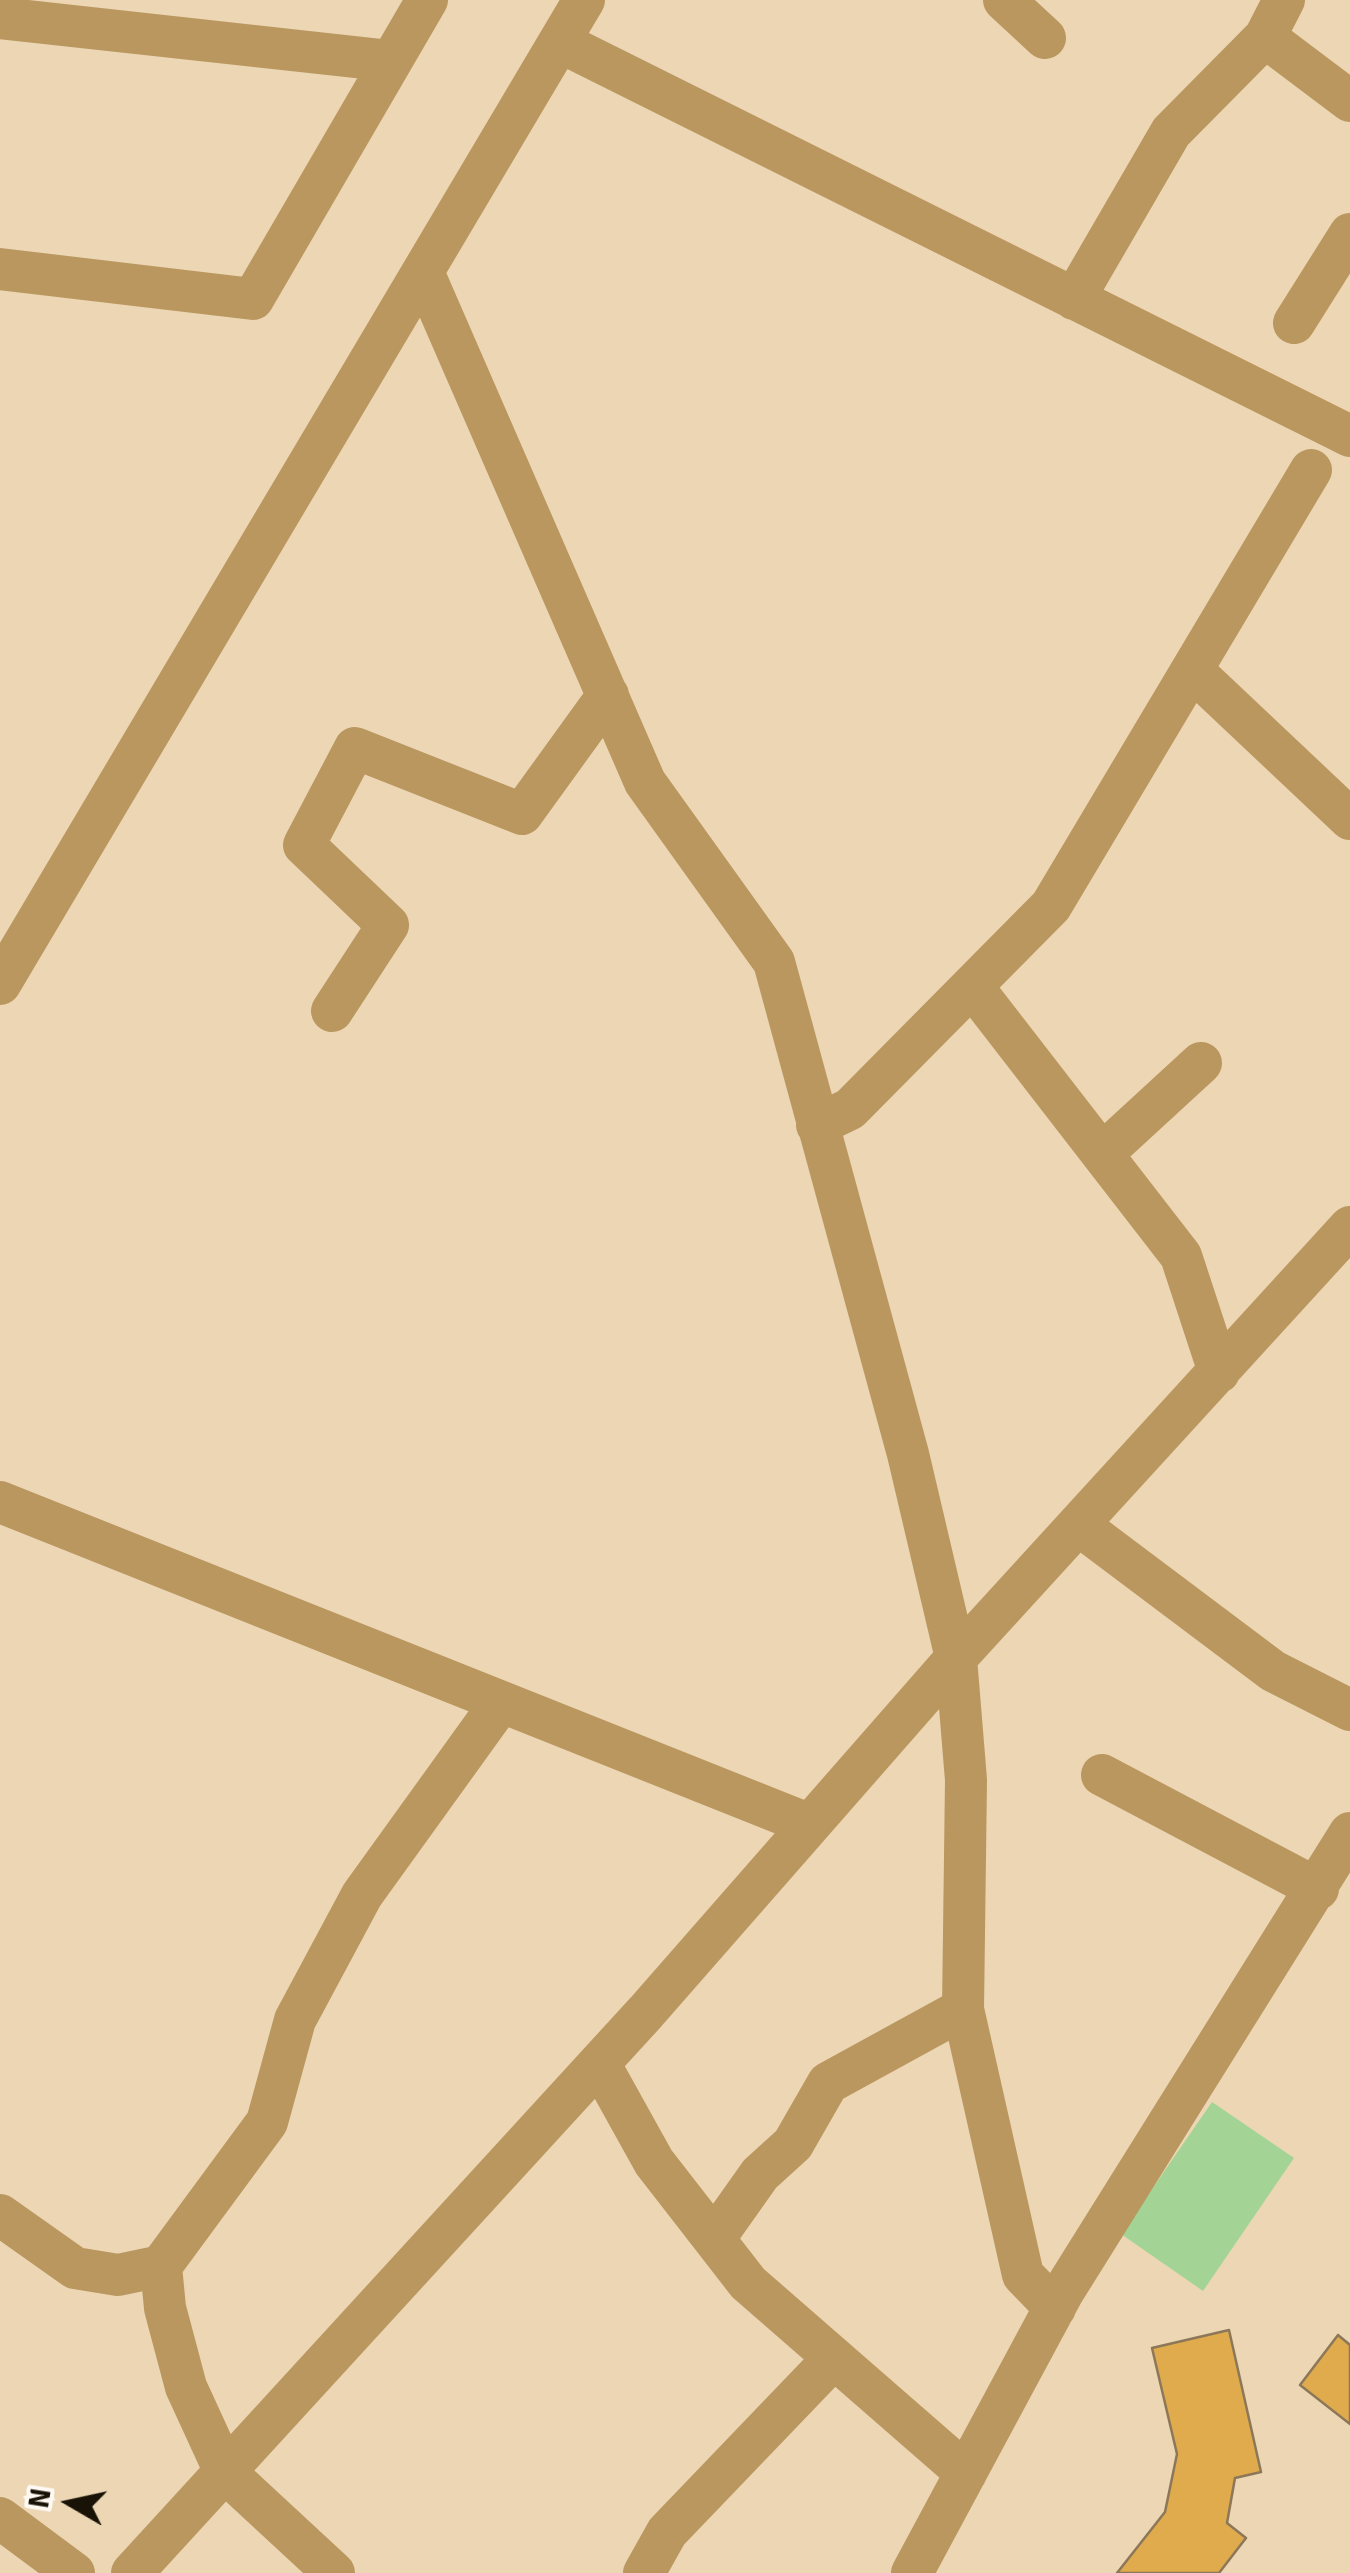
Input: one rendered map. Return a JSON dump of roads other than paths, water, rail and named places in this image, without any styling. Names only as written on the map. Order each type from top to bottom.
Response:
[{"type":"street","points":[[0,269],[253,299],[427,0]]},
{"type":"street","points":[[4,970],[584,0]]},
{"type":"street","points":[[1004,0],[1046,38]]},
{"type":"street","points":[[0,18],[391,61]]},
{"type":"street","points":[[1074,299],[1171,132],[1275,19],[1350,102]]},
{"type":"street","points":[[560,42],[1350,436]]},
{"type":"street","points":[[1294,323],[1350,234]]},
{"type":"street","points":[[423,272],[645,782],[774,962],[908,1454],[956,1658],[966,1780],[963,2009],[1023,2275],[1054,2308]]},
{"type":"street","points":[[816,1125],[850,1109],[1051,906],[1311,470]]},
{"type":"street","points":[[1192,670],[1350,820]]},
{"type":"street","points":[[332,1011],[388,926],[304,845],[355,748],[522,814],[608,695]]},
{"type":"street","points":[[972,986],[1181,1256],[1219,1372]]},
{"type":"street","points":[[1102,1154],[1201,1063]]},
{"type":"street","points":[[132,2573],[599,2063],[956,1658],[1350,1227]]},
{"type":"street","points":[[1,1510],[808,1824]]},
{"type":"street","points":[[1080,1526],[1273,1671],[1350,1710]]},
{"type":"street","points":[[0,2214],[75,2268],[118,2275],[161,2266],[267,2122],[295,2020],[362,1895],[500,1702]]},
{"type":"street","points":[[1102,1774],[1318,1889]]},
{"type":"street","points":[[912,2573],[1054,2308],[1142,2161],[1350,1833]]},
{"type":"street","points":[[714,2239],[760,2174],[793,2144],[828,2084],[963,2009]]},
{"type":"street","points":[[599,2063],[654,2162],[748,2283],[966,2473]]},
{"type":"street","points":[[161,2266],[166,2308],[186,2388],[225,2472],[334,2573]]},
{"type":"street","points":[[644,2573],[667,2532],[834,2358]]},
{"type":"street","points":[[0,2518],[74,2573]]}]
